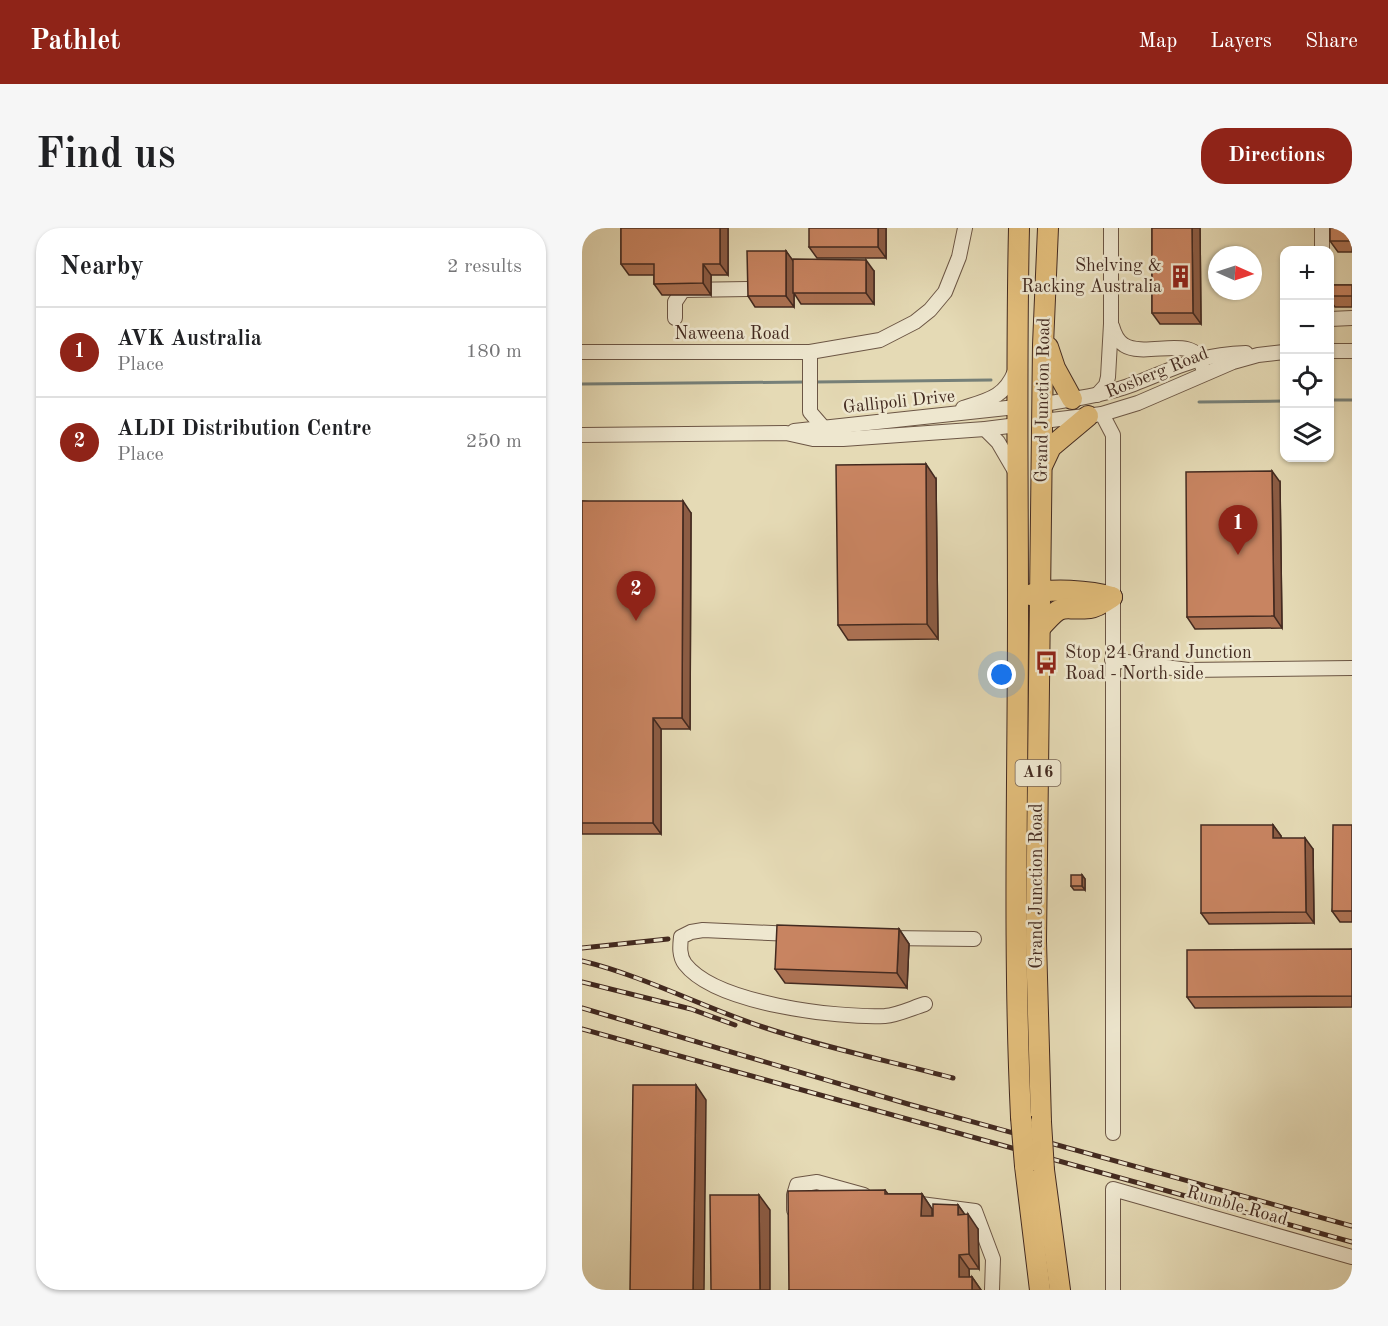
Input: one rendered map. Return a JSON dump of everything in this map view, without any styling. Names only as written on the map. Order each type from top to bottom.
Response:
[{"type":"highway","name":"Grand Junction Road","points":[[1019,228],[1016,416],[1018,612],[1015,941],[1021,1117],[1060,1290]]},
{"type":"highway","name":"Grand Junction Road","points":[[1040,1290],[1034,1168],[1041,1122],[1036,918],[1043,330],[1048,228]]},
{"type":"highway","points":[[1043,330],[1055,368],[1072,399]]},
{"type":"highway","points":[[1016,416],[1043,413]]},
{"type":"highway","points":[[1042,466],[1051,447],[1095,415]]},
{"type":"highway","points":[[1018,612],[1028,596],[1040,590],[1095,592],[1112,597]]},
{"type":"highway","points":[[1040,628],[1055,611],[1061,608],[1093,608],[1112,597]]},
{"type":"street","name":"Naweena Road","points":[[582,352],[810,351],[880,340],[915,322],[930,310],[945,292],[959,257],[964,228]]},
{"type":"street","points":[[1097,395],[1106,385],[1108,377],[1111,324],[1111,228]]},
{"type":"street","points":[[1322,228],[1322,246]]},
{"type":"street","points":[[675,318],[675,302],[683,290],[748,289]]},
{"type":"street","points":[[1334,319],[1352,318]]},
{"type":"street","points":[[1111,324],[1116,337],[1125,346],[1195,351],[1202,367],[1199,376]]},
{"type":"street","points":[[810,351],[810,412],[823,427]]},
{"type":"street","points":[[1334,351],[1352,351]]},
{"type":"street","name":"Rosberg Road","points":[[1043,413],[1072,399],[1097,395],[1134,384],[1200,358],[1228,353],[1280,352]]},
{"type":"street","name":"Rosberg Road","points":[[1043,413],[1095,415],[1138,403],[1241,360],[1280,353]]},
{"type":"street","points":[[936,417],[988,400],[1006,390],[1017,367]]},
{"type":"street","points":[[1095,415],[1113,435],[1113,1132]]},
{"type":"street","name":"Gallipoli Drive","points":[[786,433],[800,429],[936,417],[1016,416]]},
{"type":"street","name":"Gallipoli Drive","points":[[582,435],[786,433],[813,439],[843,439],[985,429],[1016,416]]},
{"type":"street","points":[[985,429],[998,442],[1016,473]]},
{"type":"street","points":[[1112,660],[1188,670],[1352,669]]},
{"type":"street","points":[[807,934],[703,930],[691,932],[681,938],[680,949],[684,963],[702,978],[728,992],[771,1003],[836,1015],[888,1016],[925,1004]]},
{"type":"street","points":[[877,938],[974,939]]},
{"type":"street","points":[[794,1219],[794,1195],[797,1185],[817,1182],[888,1200],[975,1211],[993,1259],[992,1290]]},
{"type":"street","name":"Rumble Road","points":[[1113,1290],[1113,1189],[1352,1257]]},
{"type":"building","points":[[621,228],[720,228],[720,264],[703,264],[703,283],[654,284],[654,264],[621,264]]},
{"type":"building","points":[[809,228],[878,228],[878,247],[809,247]]},
{"type":"building","name":"Shelving & Racking Australia","points":[[1152,228],[1192,228],[1193,313],[1152,313]]},
{"type":"building","points":[[1330,228],[1352,228],[1352,241],[1330,241]]},
{"type":"building","points":[[747,251],[786,251],[786,296],[748,296]]},
{"type":"building","points":[[793,259],[866,260],[866,293],[793,293]]},
{"type":"building","points":[[1334,285],[1352,285],[1352,296],[1334,296]]},
{"type":"building","points":[[926,464],[927,624],[838,625],[836,465]]},
{"type":"building","points":[[1272,471],[1274,616],[1187,617],[1186,472]]},
{"type":"building","points":[[582,501],[683,501],[682,718],[653,718],[653,823],[582,823]]},
{"type":"building","points":[[1201,825],[1273,825],[1273,838],[1305,838],[1306,912],[1201,913]]},
{"type":"building","points":[[1333,825],[1352,825],[1352,911],[1332,911]]},
{"type":"building","points":[[1071,875],[1082,875],[1082,886],[1071,886]]},
{"type":"building","points":[[777,925],[899,929],[897,973],[775,969]]},
{"type":"building","points":[[1352,949],[1352,996],[1187,997],[1187,950]]},
{"type":"building","points":[[633,1085],[696,1085],[693,1290],[630,1290]]},
{"type":"building","points":[[885,1190],[885,1194],[922,1194],[921,1216],[933,1216],[933,1204],[958,1205],[958,1215],[968,1214],[969,1254],[959,1255],[959,1277],[972,1277],[972,1290],[789,1290],[788,1191]]},
{"type":"building","points":[[710,1195],[759,1195],[760,1290],[711,1290]]},
{"type":"waterway","points":[[815,382],[991,380]]},
{"type":"waterway","points":[[582,384],[805,382]]},
{"type":"waterway","points":[[1334,400],[1352,400]]},
{"type":"waterway","points":[[1199,402],[1280,401]]},
{"type":"railway","points":[[582,948],[668,939]]},
{"type":"railway","points":[[582,961],[628,975],[786,1035],[953,1078]]},
{"type":"railway","points":[[582,982],[691,1009],[735,1025]]},
{"type":"railway","points":[[582,1008],[908,1104],[1352,1226]]},
{"type":"railway","points":[[582,1029],[1352,1242]]},
{"type":"place","name":"Shelving & Racking Australia","points":[[1180,276]]},
{"type":"place","name":"AVK Australia","points":[[1238,555]]},
{"type":"place","name":"ALDI Distribution Centre","points":[[636,621]]},
{"type":"place","name":"Stop 24 Grand Junction Road - North side","points":[[1047,663]]}]
